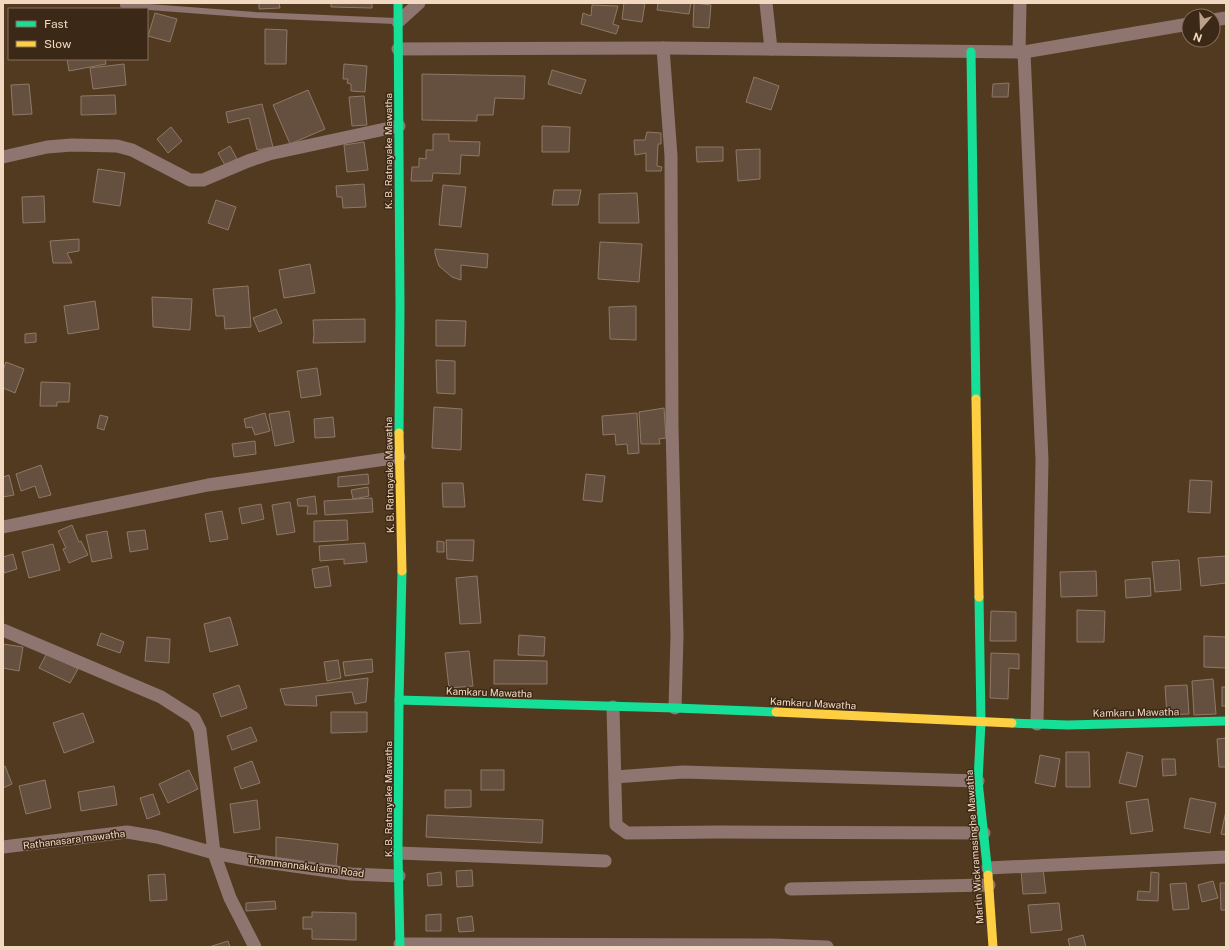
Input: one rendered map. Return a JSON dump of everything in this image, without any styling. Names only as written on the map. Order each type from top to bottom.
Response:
[{"type":"main road","name":"K. B. Ratnayake Mawatha","points":[[398,3],[400,306],[399,458],[402,577],[399,700],[398,853],[400,946]]},
{"type":"main road","name":"Martin Wickramasinghe Mawatha","points":[[971,52],[981,722],[978,781],[988,868],[992,947]]},
{"type":"main road","name":"Kamkaru Mawatha","points":[[399,700],[613,708],[675,708],[1068,725],[1226,721]]},
{"type":"street","points":[[398,22],[419,3]]},
{"type":"street","points":[[766,3],[771,49]]},
{"type":"street","points":[[1020,3],[1021,52],[1042,460],[1037,724]]},
{"type":"street","points":[[398,49],[663,48],[1021,52],[1181,25]]},
{"type":"street","points":[[663,48],[670,156],[672,427],[677,636],[675,708]]},
{"type":"street","points":[[3,157],[48,147],[72,145],[117,146],[132,150],[190,180],[203,180],[269,154],[399,126]]},
{"type":"street","points":[[3,528],[208,485],[399,458]]},
{"type":"street","points":[[3,630],[161,697],[194,718],[200,730],[214,853],[230,898],[255,947]]},
{"type":"street","points":[[613,708],[616,825],[627,834],[720,832],[984,833]]},
{"type":"street","points":[[615,777],[683,772],[978,781]]},
{"type":"street","name":"Rathanasara mawatha","points":[[3,847],[127,832],[158,837],[214,853]]},
{"type":"street","name":"Thammannakulama Road","points":[[214,853],[251,860],[352,874],[399,876]]},
{"type":"street","points":[[398,853],[605,861]]},
{"type":"street","points":[[988,868],[1226,857]]},
{"type":"street","points":[[791,889],[989,885]]},
{"type":"street","points":[[400,946],[772,945],[827,947]]},
{"type":"lane","points":[[123,5],[255,15],[398,22]]},
{"type":"building","points":[[259,3],[279,3],[280,8],[259,9]]},
{"type":"building","points":[[331,3],[372,3],[372,8],[331,7]]},
{"type":"building","points":[[624,3],[645,3],[642,22],[622,19]]},
{"type":"building","points":[[658,3],[691,3],[689,14],[657,10]]},
{"type":"building","points":[[694,3],[711,5],[709,28],[693,27]]},
{"type":"building","points":[[592,5],[618,6],[613,24],[619,26],[616,34],[581,24],[583,13],[591,16]]},
{"type":"building","points":[[155,13],[177,19],[170,42],[148,36]]},
{"type":"building","points":[[265,29],[287,30],[286,64],[265,64]]},
{"type":"building","points":[[67,60],[105,60],[106,64],[69,71]]},
{"type":"building","points":[[124,64],[126,85],[93,89],[90,68]]},
{"type":"building","points":[[344,64],[367,66],[365,92],[351,91],[351,84],[347,83],[348,79],[343,79]]},
{"type":"building","points":[[552,70],[586,80],[581,94],[548,84]]},
{"type":"building","points":[[422,74],[525,76],[524,99],[495,98],[493,115],[477,115],[477,121],[422,120]]},
{"type":"building","points":[[754,77],[779,86],[771,110],[746,102]]},
{"type":"building","points":[[1009,83],[1008,97],[992,97],[993,84]]},
{"type":"building","points":[[29,84],[32,114],[13,115],[11,85]]},
{"type":"building","points":[[308,90],[325,129],[290,144],[273,105]]},
{"type":"building","points":[[115,95],[116,114],[81,115],[81,96]]},
{"type":"building","points":[[364,96],[367,125],[352,126],[349,97]]},
{"type":"building","points":[[262,104],[273,147],[257,150],[249,118],[228,123],[226,112]]},
{"type":"building","points":[[542,126],[570,127],[569,152],[542,152]]},
{"type":"building","points":[[171,127],[182,141],[168,153],[157,139]]},
{"type":"building","points":[[647,132],[661,133],[661,144],[658,144],[657,166],[662,167],[661,171],[646,171],[646,153],[635,155],[634,140],[645,140]]},
{"type":"building","points":[[433,134],[449,134],[449,141],[480,142],[479,156],[461,155],[460,174],[433,173],[432,181],[411,181],[412,167],[419,167],[419,158],[426,159],[426,150],[433,150]]},
{"type":"building","points":[[364,142],[368,170],[347,172],[344,145]]},
{"type":"building","points":[[230,146],[237,159],[225,165],[218,153]]},
{"type":"building","points":[[696,147],[723,147],[723,161],[697,162]]},
{"type":"building","points":[[760,149],[760,179],[738,181],[736,150]]},
{"type":"building","points":[[98,169],[125,173],[120,206],[93,202]]},
{"type":"building","points":[[364,184],[366,207],[343,208],[342,197],[337,197],[336,186]]},
{"type":"building","points":[[443,185],[466,187],[461,227],[439,225]]},
{"type":"building","points":[[554,190],[581,190],[578,205],[552,205]]},
{"type":"building","points":[[637,193],[639,223],[599,223],[599,194]]},
{"type":"building","points":[[44,196],[45,222],[23,223],[22,197]]},
{"type":"building","points":[[216,200],[236,207],[228,230],[208,223]]},
{"type":"building","points":[[79,239],[79,251],[67,253],[72,263],[53,263],[50,241]]},
{"type":"building","points":[[600,242],[642,244],[639,282],[598,279]]},
{"type":"building","points":[[435,249],[488,254],[487,268],[461,265],[461,280],[452,277],[439,266]]},
{"type":"building","points":[[310,264],[315,293],[284,298],[279,270]]},
{"type":"building","points":[[248,286],[251,327],[225,329],[224,316],[216,316],[213,289]]},
{"type":"building","points":[[152,297],[192,299],[190,330],[153,327]]},
{"type":"building","points":[[95,301],[99,329],[68,334],[64,306]]},
{"type":"building","points":[[636,306],[636,340],[610,339],[609,307]]},
{"type":"building","points":[[276,309],[282,323],[259,332],[253,318]]},
{"type":"building","points":[[365,319],[365,342],[313,343],[313,320]]},
{"type":"building","points":[[436,320],[466,321],[465,346],[436,346]]},
{"type":"building","points":[[36,333],[36,342],[25,343],[25,334]]},
{"type":"building","points":[[436,360],[455,361],[455,394],[437,393]]},
{"type":"building","points":[[6,362],[24,369],[15,393],[3,388],[3,370]]},
{"type":"building","points":[[317,368],[321,395],[301,398],[297,371]]},
{"type":"building","points":[[41,382],[70,383],[69,402],[57,402],[57,406],[40,406]]},
{"type":"building","points":[[434,407],[462,409],[461,450],[432,448]]},
{"type":"building","points":[[664,408],[666,438],[659,439],[660,444],[641,444],[639,412]]},
{"type":"building","points":[[289,411],[294,442],[275,446],[269,414]]},
{"type":"building","points":[[265,413],[270,431],[255,435],[252,427],[246,428],[244,419]]},
{"type":"building","points":[[637,413],[639,453],[628,454],[627,444],[616,445],[615,434],[603,435],[602,416]]},
{"type":"building","points":[[100,415],[108,417],[104,430],[97,428]]},
{"type":"building","points":[[333,417],[335,437],[315,438],[314,419]]},
{"type":"building","points":[[255,441],[256,454],[234,457],[232,444]]},
{"type":"building","points":[[41,465],[51,495],[39,498],[35,486],[21,491],[16,474]]},
{"type":"building","points":[[368,474],[369,484],[338,487],[338,477]]},
{"type":"building","points":[[586,474],[605,476],[602,502],[583,500]]},
{"type":"building","points":[[9,475],[14,495],[3,497],[3,477]]},
{"type":"building","points":[[1190,480],[1212,481],[1210,513],[1188,512]]},
{"type":"building","points":[[442,483],[463,483],[465,507],[443,507]]},
{"type":"building","points":[[368,487],[369,496],[353,499],[351,490]]},
{"type":"building","points":[[315,496],[317,514],[307,514],[308,506],[298,506],[297,499]]},
{"type":"building","points":[[372,498],[373,512],[325,515],[324,501]]},
{"type":"building","points":[[290,502],[295,532],[277,535],[272,505]]},
{"type":"building","points":[[261,504],[264,519],[242,524],[239,508]]},
{"type":"building","points":[[222,511],[228,539],[210,542],[205,514]]},
{"type":"building","points":[[347,520],[348,540],[314,542],[314,521]]},
{"type":"building","points":[[72,525],[79,542],[81,541],[88,555],[69,563],[63,549],[66,548],[58,531]]},
{"type":"building","points":[[145,530],[148,549],[130,552],[127,532]]},
{"type":"building","points":[[107,531],[112,558],[92,562],[86,535]]},
{"type":"building","points":[[446,540],[474,540],[473,561],[447,559]]},
{"type":"building","points":[[437,541],[444,542],[444,552],[437,552]]},
{"type":"building","points":[[365,543],[367,562],[344,564],[344,559],[320,561],[319,546]]},
{"type":"building","points":[[53,544],[60,570],[29,578],[22,552]]},
{"type":"building","points":[[13,554],[17,569],[4,573],[3,557]]},
{"type":"building","points":[[1226,556],[1226,583],[1201,586],[1198,558]]},
{"type":"building","points":[[1179,560],[1181,590],[1155,592],[1152,562]]},
{"type":"building","points":[[328,566],[331,586],[315,588],[312,569]]},
{"type":"building","points":[[1096,571],[1097,596],[1061,597],[1060,572]]},
{"type":"building","points":[[477,576],[481,623],[460,624],[456,578]]},
{"type":"building","points":[[1150,578],[1151,596],[1126,598],[1125,580]]},
{"type":"building","points":[[1077,610],[1105,611],[1104,642],[1077,642]]},
{"type":"building","points":[[991,611],[1016,612],[1016,641],[990,641]]},
{"type":"building","points":[[230,617],[238,645],[210,652],[204,624]]},
{"type":"building","points":[[101,633],[124,642],[120,653],[97,645]]},
{"type":"building","points":[[519,635],[545,637],[544,656],[518,655]]},
{"type":"building","points":[[1204,636],[1226,637],[1226,668],[1204,667]]},
{"type":"building","points":[[147,637],[170,639],[169,663],[145,661]]},
{"type":"building","points":[[3,644],[23,647],[19,671],[3,668]]},
{"type":"building","points":[[469,651],[473,686],[449,688],[445,653]]},
{"type":"building","points":[[47,653],[78,669],[70,683],[39,668]]},
{"type":"building","points":[[991,653],[1019,654],[1019,669],[1009,668],[1008,699],[990,698]]},
{"type":"building","points":[[372,659],[373,672],[345,676],[343,662]]},
{"type":"building","points":[[338,660],[341,678],[327,681],[324,662]]},
{"type":"building","points":[[494,660],[547,661],[547,684],[494,684]]},
{"type":"building","points":[[368,678],[366,702],[355,704],[352,692],[316,696],[317,706],[285,705],[280,689]]},
{"type":"building","points":[[1213,679],[1216,714],[1194,715],[1192,681]]},
{"type":"building","points":[[239,685],[247,708],[221,717],[213,694]]},
{"type":"building","points":[[1187,685],[1189,714],[1167,715],[1165,686]]},
{"type":"building","points":[[1222,687],[1226,687],[1226,706],[1222,706]]},
{"type":"building","points":[[331,712],[367,712],[367,732],[331,733]]},
{"type":"building","points":[[83,713],[94,742],[64,753],[53,723]]},
{"type":"building","points":[[251,727],[257,741],[232,750],[227,736]]},
{"type":"building","points":[[1226,738],[1226,767],[1219,767],[1217,739]]},
{"type":"building","points":[[1066,752],[1089,752],[1090,787],[1066,787]]},
{"type":"building","points":[[1127,752],[1143,756],[1136,787],[1119,783]]},
{"type":"building","points":[[1040,755],[1060,759],[1055,787],[1035,783]]},
{"type":"building","points":[[1162,759],[1175,759],[1176,775],[1163,776]]},
{"type":"building","points":[[252,761],[260,783],[241,789],[234,768]]},
{"type":"building","points":[[5,766],[12,784],[3,788],[3,767]]},
{"type":"building","points":[[189,770],[198,789],[168,803],[159,784]]},
{"type":"building","points":[[481,770],[504,770],[504,790],[481,790]]},
{"type":"building","points":[[45,780],[51,808],[26,814],[19,786]]},
{"type":"building","points":[[114,786],[117,805],[81,811],[78,792]]},
{"type":"building","points":[[445,790],[471,790],[471,807],[445,808]]},
{"type":"building","points":[[153,794],[160,814],[147,819],[140,798]]},
{"type":"building","points":[[1190,798],[1216,803],[1210,833],[1184,828]]},
{"type":"building","points":[[1148,799],[1153,831],[1131,834],[1126,802]]},
{"type":"building","points":[[257,800],[260,829],[234,833],[230,804]]},
{"type":"building","points":[[1226,811],[1226,835],[1221,834]]},
{"type":"building","points":[[427,815],[543,820],[542,843],[426,837]]},
{"type":"building","points":[[276,837],[338,844],[336,866],[276,860]]},
{"type":"building","points":[[1043,868],[1046,893],[1023,894],[1021,870]]},
{"type":"building","points":[[472,870],[473,886],[457,887],[456,871]]},
{"type":"building","points":[[441,872],[442,885],[428,886],[427,874]]},
{"type":"building","points":[[1151,872],[1159,873],[1158,901],[1137,900],[1138,891],[1150,892]]},
{"type":"building","points":[[165,874],[167,900],[150,901],[148,875]]},
{"type":"building","points":[[1213,881],[1218,898],[1202,902],[1198,885]]},
{"type":"building","points":[[1186,883],[1189,909],[1173,910],[1170,884]]},
{"type":"building","points":[[1220,883],[1226,883],[1226,910],[1221,910]]},
{"type":"building","points":[[275,901],[276,909],[246,911],[246,903]]},
{"type":"building","points":[[1059,903],[1062,930],[1031,933],[1028,905]]},
{"type":"building","points":[[312,912],[356,913],[356,940],[312,939],[312,929],[303,929],[303,917],[312,917]]},
{"type":"building","points":[[441,914],[441,931],[426,931],[426,915]]},
{"type":"building","points":[[472,916],[474,931],[459,932],[457,918]]},
{"type":"building","points":[[1083,935],[1086,947],[1070,947],[1068,939]]},
{"type":"building","points":[[228,941],[230,947],[209,947]]},
{"type":"traffic: fast","points":[[398,3],[400,306],[399,433]]},
{"type":"traffic: fast","points":[[971,52],[976,399]]},
{"type":"traffic: fast","points":[[400,947],[398,853],[402,571]]},
{"type":"traffic: fast","points":[[979,597],[981,722],[978,781],[988,875]]},
{"type":"traffic: fast","points":[[399,700],[776,712]]},
{"type":"traffic: fast","points":[[1012,723],[1068,725],[1226,721]]},
{"type":"traffic: slow","points":[[976,399],[979,597]]},
{"type":"traffic: slow","points":[[399,433],[402,571]]},
{"type":"traffic: slow","points":[[776,712],[1012,723]]},
{"type":"traffic: slow","points":[[988,875],[993,947]]}]
